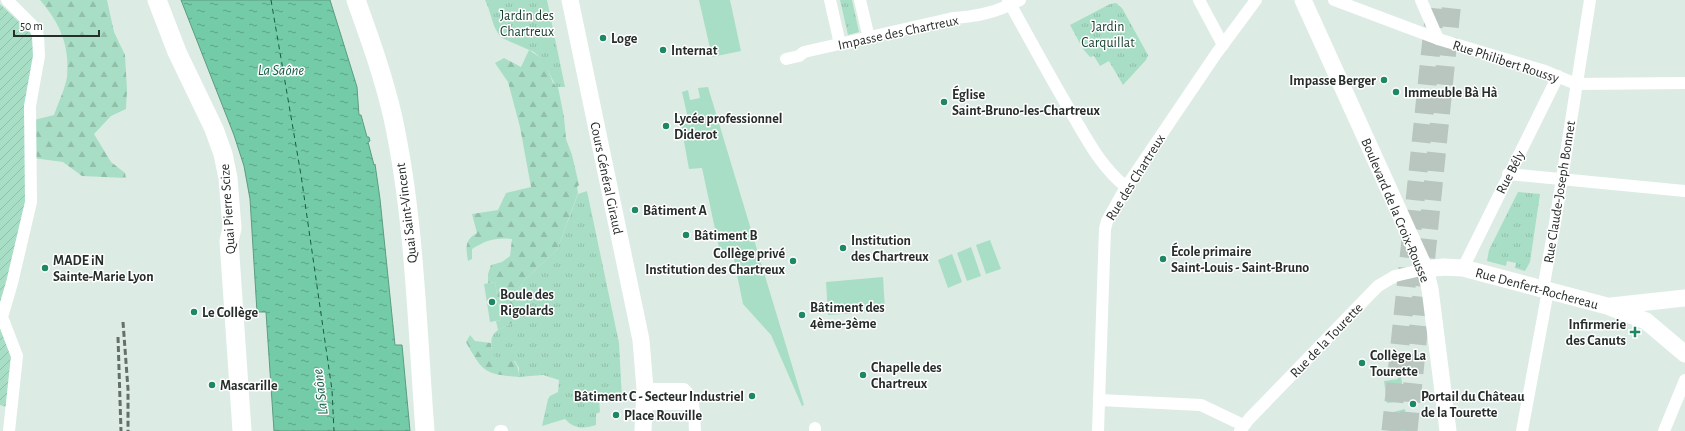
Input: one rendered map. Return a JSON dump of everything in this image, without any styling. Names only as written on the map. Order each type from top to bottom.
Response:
[{"type":"main road","name":"Quai Pierre Scize","points":[[157,0],[177,52],[214,129],[223,154],[228,178],[232,228],[229,241],[242,431]]},
{"type":"main road","name":"Quai Saint-Vincent","points":[[356,0],[369,35],[389,104],[402,170],[410,240],[425,431]]},
{"type":"street","points":[[7,0],[35,28],[38,36],[39,56],[30,106],[31,202],[12,283],[2,318],[17,356],[10,426]]},
{"type":"street","name":"Cours Général Giraud","points":[[570,0],[641,340],[645,396]]},
{"type":"street","points":[[830,0],[840,44]]},
{"type":"street","points":[[860,0],[869,38]]},
{"type":"street","points":[[1199,0],[1223,45]]},
{"type":"street","name":"Rue des Chartreux","points":[[1098,431],[1104,229],[1126,187],[1223,45],[1256,0]]},
{"type":"street","name":"Boulevard de la Croix-Rousse","points":[[1302,0],[1425,269],[1430,289],[1448,431]]},
{"type":"street","name":"Rue Philibert Roussy","points":[[1334,0],[1438,39],[1558,76],[1576,84],[1685,83]]},
{"type":"street","points":[[1421,0],[1438,39]]},
{"type":"street","name":"Rue Claude-Joseph Bonnet","points":[[1522,431],[1547,296],[1544,284],[1590,0]]},
{"type":"street","points":[[1013,2],[1052,81],[1109,173],[1126,187]]},
{"type":"street","name":"Impasse des Chartreux","points":[[786,59],[799,56],[804,52],[953,18],[965,18],[1004,8],[1013,2]]},
{"type":"street","name":"Rue Bély","points":[[1463,268],[1508,174],[1558,76]]},
{"type":"street","points":[[1508,174],[1685,191]]},
{"type":"street","name":"Rue Denfert-Rochereau","points":[[1425,269],[1444,267],[1463,268],[1607,306],[1646,321],[1685,354]]},
{"type":"street","name":"Rue de la Tourette","points":[[1241,428],[1378,286],[1395,276],[1425,269]]},
{"type":"street","points":[[1607,306],[1685,298]]},
{"type":"street","points":[[1646,321],[1645,314],[1648,303]]},
{"type":"street","points":[[1664,431],[1685,380]]},
{"type":"street","points":[[643,431],[645,396],[684,389],[691,396],[695,431]]},
{"type":"street","points":[[1099,400],[1201,405],[1241,428]]},
{"type":"green space","points":[[40,0],[107,0],[114,32],[125,55],[127,90],[126,109],[111,116],[94,134],[111,162],[125,173],[126,178],[82,176],[63,162],[33,158],[34,120],[54,115],[66,82],[68,66],[65,45],[58,26]]},
{"type":"green space","name":"Jardin des Chartreux","points":[[485,0],[547,0],[565,87],[556,87],[543,60],[534,52],[502,38],[498,34]]},
{"type":"green space","points":[[699,0],[730,0],[741,51],[712,57]]},
{"type":"green space","points":[[840,0],[852,0],[859,32],[848,35]]},
{"type":"green space","name":"Jardin Carquillat","points":[[1116,3],[1122,8],[1148,55],[1146,60],[1123,85],[1109,61],[1100,66],[1094,56],[1090,57],[1083,49],[1070,25],[1110,4]]},
{"type":"green space","points":[[0,4],[34,36],[36,52],[28,193],[0,312]]},
{"type":"green space","points":[[529,50],[544,60],[553,83],[558,87],[564,117],[566,139],[572,155],[579,185],[577,187],[578,193],[557,250],[525,279],[518,290],[515,302],[515,322],[498,330],[496,321],[501,320],[495,282],[488,283],[488,274],[491,265],[502,262],[510,256],[512,239],[501,238],[482,243],[472,249],[472,259],[468,261],[467,245],[470,239],[477,233],[472,214],[498,210],[506,193],[531,187],[520,127],[508,82],[495,63],[504,58],[521,67]]},
{"type":"green space","points":[[708,87],[804,405],[802,406],[771,335],[743,304],[733,255],[721,257],[702,168],[689,169],[681,125],[689,123],[682,92],[688,90],[690,100],[700,98],[698,88]]},
{"type":"green space","points":[[587,191],[619,343],[622,399],[599,400],[600,412],[596,414],[596,425],[579,427],[572,425],[565,419],[542,426],[548,399],[550,396],[558,392],[559,380],[543,375],[519,377],[519,368],[515,361],[497,361],[491,344],[493,335],[496,332],[515,322],[515,302],[518,290],[525,279],[557,250],[578,194]]},
{"type":"green space","points":[[1518,192],[1540,194],[1530,262],[1525,271],[1515,268],[1516,263],[1507,261],[1506,266],[1487,261],[1489,250]]},
{"type":"green space","points":[[990,240],[1001,269],[986,274],[976,245]]},
{"type":"green space","points":[[971,247],[981,276],[967,281],[957,253]]},
{"type":"green space","points":[[952,254],[962,282],[948,288],[938,260]]},
{"type":"green space","points":[[883,277],[885,311],[828,315],[826,282]]},
{"type":"green space","name":"Boule des Rigolards","points":[[495,282],[501,320],[490,322],[484,284]]},
{"type":"green space","points":[[0,324],[12,354],[9,408],[0,405]]},
{"type":"green space","points":[[470,335],[475,341],[491,343],[492,349],[511,359],[517,366],[519,377],[492,373],[481,366],[466,342]]},
{"type":"green space","points":[[1401,375],[1404,401],[1387,403],[1384,381],[1398,379],[1398,376]]},
{"type":"green space","points":[[1405,409],[1408,431],[1391,431],[1389,413]]},
{"type":"water","name":"La Saône","points":[[181,0],[330,0],[357,87],[359,115],[361,115],[367,137],[369,137],[370,141],[368,142],[374,165],[375,164],[395,345],[402,345],[410,431],[274,431],[266,312],[257,312],[250,199],[244,166],[234,135]]},
{"type":"ferry route","points":[[271,0],[301,175],[332,390],[334,431]]},
{"type":"tunnel","points":[[1391,431],[1436,0]]},
{"type":"tunnel","points":[[1408,431],[1452,0]]},
{"type":"railway","points":[[123,322],[128,389],[128,431]]},
{"type":"railway","points":[[118,337],[121,431]]},
{"type":"place","name":"Loge","points":[[603,38]]},
{"type":"place","name":"Internat","points":[[663,50]]},
{"type":"place","name":"Impasse Berger","points":[[1384,80]]},
{"type":"place","name":"Immeuble Bà Hà","points":[[1396,92]]},
{"type":"place","name":"Église Saint-Bruno-les-Chartreux","points":[[944,102]]},
{"type":"place","name":"Lycée professionnel Diderot","points":[[666,126]]},
{"type":"place","name":"Bâtiment A","points":[[635,210]]},
{"type":"place","name":"Bâtiment B","points":[[686,235]]},
{"type":"place","name":"Institution des Chartreux","points":[[843,248]]},
{"type":"place","name":"École primaire Saint-Louis - Saint-Bruno","points":[[1163,259]]},
{"type":"place","name":"Collège privé Institution des Chartreux","points":[[793,261]]},
{"type":"place","name":"MADE iN Sainte-Marie Lyon","points":[[45,268]]},
{"type":"place","name":"Boule des Rigolards","points":[[492,302]]},
{"type":"place","name":"Le Collège","points":[[194,312]]},
{"type":"place","name":"Bâtiment des 4ème-3ème","points":[[802,315]]},
{"type":"place","name":"Infirmerie des Canuts","points":[[1635,332]]},
{"type":"place","name":"Collège La Tourette","points":[[1362,363]]},
{"type":"place","name":"Chapelle des Chartreux","points":[[863,375]]},
{"type":"place","name":"Mascarille","points":[[212,385]]},
{"type":"place","name":"Bâtiment C - Secteur Industriel","points":[[752,396]]},
{"type":"place","name":"Portail du Château de la Tourette","points":[[1413,404]]},
{"type":"place","name":"Place Rouville","points":[[616,415]]}]
